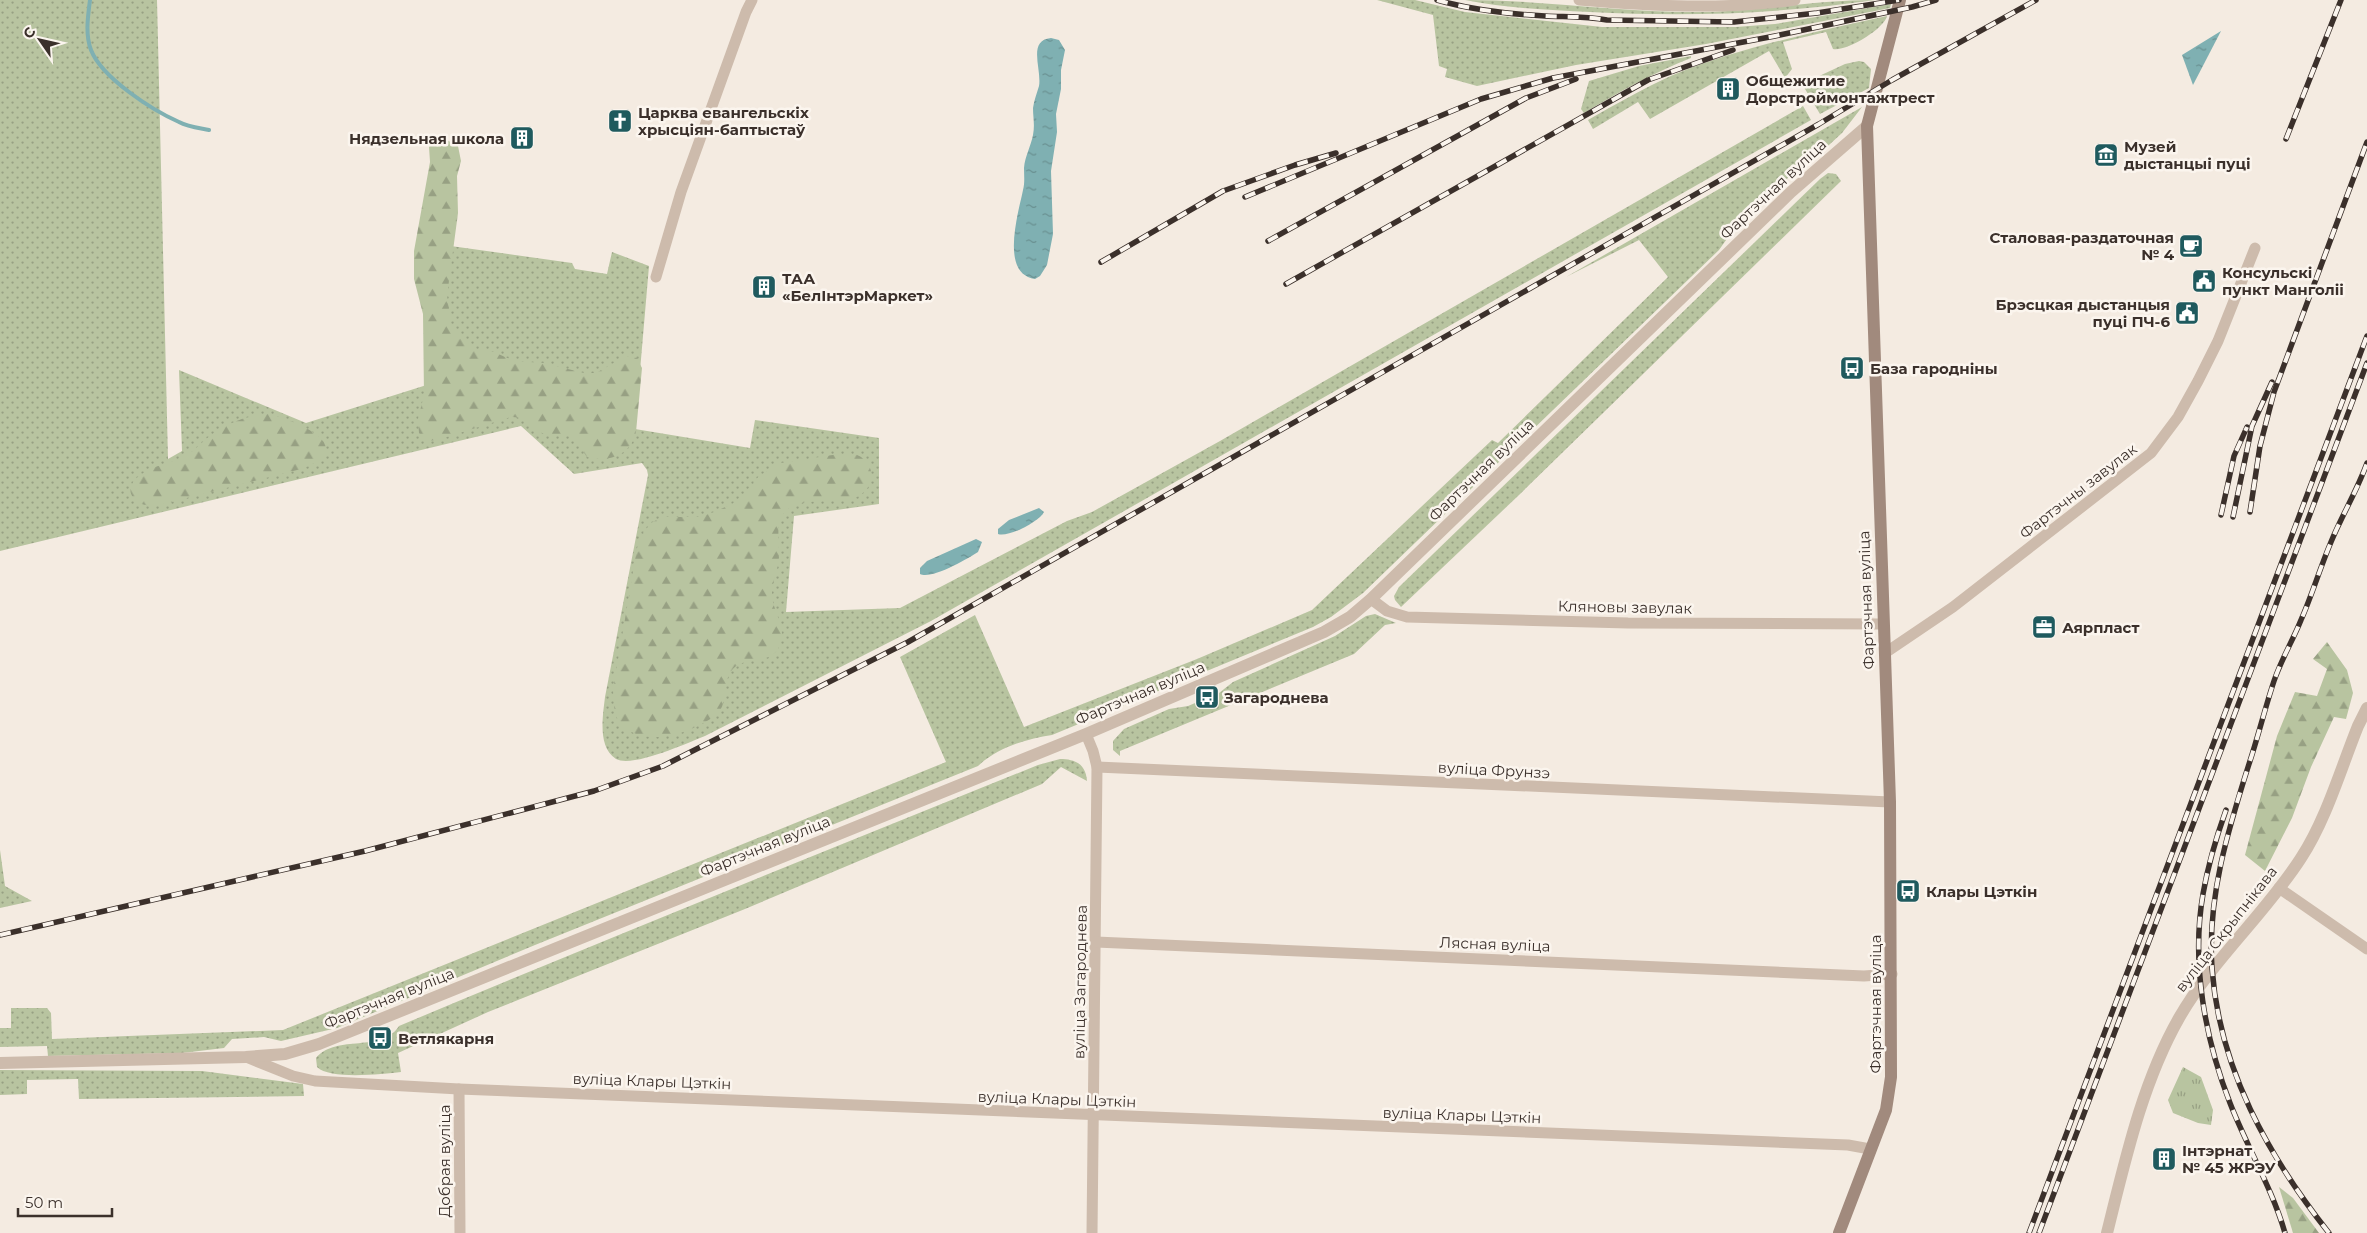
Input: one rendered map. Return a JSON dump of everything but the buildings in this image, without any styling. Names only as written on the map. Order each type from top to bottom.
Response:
[{"type":"main road","points":[[1867,126],[1900,0]]},
{"type":"main road","name":"Фартэчная вуліца","points":[[1838,1233],[1886,1110],[1891,1078],[1890,802],[1867,126]]},
{"type":"street","points":[[656,277],[681,192],[752,0]]},
{"type":"street","points":[[1579,0],[1693,8],[1765,4],[1795,0]]},
{"type":"street","name":"Фартэчная вуліца","points":[[0,1063],[246,1057],[285,1054],[357,1030],[1086,734],[1324,632],[1350,616],[1371,599],[1791,192],[1867,126]]},
{"type":"street","name":"Фартэчны завулак","points":[[1885,653],[1953,607],[2151,453],[2178,417],[2202,373],[2218,341],[2255,248]]},
{"type":"street","name":"Кляновы завулак","points":[[1371,599],[1387,611],[1407,617],[1628,623],[1883,624]]},
{"type":"street","name":"вуліца Скрыпнікава","points":[[2107,1233],[2148,1086],[2167,1040],[2200,983],[2279,888],[2309,846],[2367,708]]},
{"type":"street","name":"вуліца Загароднева","points":[[1086,734],[1097,768],[1092,1233]]},
{"type":"street","name":"вуліца Фрунзэ","points":[[1097,768],[1890,802]]},
{"type":"street","points":[[2279,888],[2367,949]]},
{"type":"street","name":"Лясная вуліца","points":[[1096,942],[1854,975],[1892,974]]},
{"type":"street","name":"вуліца Клары Цэткін","points":[[246,1057],[293,1076],[315,1081],[458,1089],[1093,1116],[1828,1144],[1870,1149]]},
{"type":"street","name":"Добрая вуліца","points":[[458,1089],[460,1233]]},
{"type":"green space","points":[[0,0],[157,0],[168,459],[182,451],[179,370],[306,423],[452,377],[422,242],[572,263],[575,269],[607,274],[612,252],[649,266],[635,429],[750,448],[755,420],[879,438],[879,504],[794,516],[786,612],[900,608],[1067,521],[1092,512],[1220,441],[1803,106],[1811,120],[931,621],[705,736],[660,754],[624,761],[616,759],[606,747],[603,721],[605,697],[648,475],[642,463],[574,474],[521,426],[0,551]]},
{"type":"green space","points":[[1377,0],[1415,0],[1465,12],[1602,27],[1736,27],[1775,24],[1891,4],[1890,8],[1706,44],[1576,65],[1477,86],[1445,77],[1447,69],[1439,66],[1433,15]]},
{"type":"green space","points":[[1465,0],[1693,12],[1875,0],[1768,11],[1662,14],[1543,9]]},
{"type":"green space","points":[[1887,16],[1872,33],[1855,43],[1839,49],[1833,49],[1826,32],[1783,42],[1792,69],[1785,78],[1769,51],[1650,119],[1638,102],[1593,129],[1588,120],[1651,85],[1699,65],[1778,41]]},
{"type":"green space","points":[[1691,56],[1691,58],[1636,83],[1584,113],[1581,109],[1589,81],[1639,66]]},
{"type":"green space","points":[[1859,61],[1864,62],[1871,69],[1869,88],[1820,114],[1802,84],[1845,64]]},
{"type":"green space","points":[[1862,107],[1842,133],[1804,168],[1769,190],[1743,216],[1719,250],[1363,593],[1331,617],[1313,627],[1052,735],[1012,745],[994,754],[978,766],[535,945],[337,1028],[281,1041],[264,1037],[232,1039],[224,1048],[182,1053],[48,1056],[47,1046],[0,1047],[0,1028],[11,1028],[11,1008],[47,1008],[51,1013],[52,1039],[283,1030],[946,762],[900,657],[975,615],[1024,727],[1197,659],[1312,610],[1492,440],[1498,443],[1668,277],[1639,240],[1566,277]]},
{"type":"green space","points":[[443,138],[458,146],[461,161],[457,176],[458,213],[447,296],[451,324],[475,350],[494,352],[514,361],[544,363],[584,373],[596,373],[626,356],[637,358],[642,368],[636,432],[633,440],[624,452],[611,458],[595,459],[587,457],[578,442],[570,436],[545,434],[516,417],[437,440],[426,441],[419,433],[418,419],[424,395],[423,314],[414,279],[414,251],[430,162],[429,147]]},
{"type":"green space","points":[[1828,173],[1836,174],[1841,181],[1519,495],[1401,607],[1394,596],[1399,587]]},
{"type":"green space","points":[[269,414],[294,422],[318,436],[325,444],[325,452],[318,461],[301,469],[155,506],[142,504],[133,497],[131,487],[139,476],[188,454],[206,439],[228,425],[244,418]]},
{"type":"green space","points":[[839,454],[853,454],[862,458],[871,471],[871,482],[864,492],[855,498],[806,502],[795,505],[786,511],[780,521],[778,531],[779,558],[772,592],[772,599],[782,633],[779,647],[771,656],[741,663],[731,671],[726,683],[721,709],[707,721],[668,736],[642,736],[630,731],[620,723],[616,716],[613,690],[637,548],[643,533],[651,523],[662,517],[700,517],[732,504],[744,494],[759,476],[781,463]]},
{"type":"green space","points":[[1375,614],[1396,623],[1385,625],[1354,654],[1120,751],[1120,756],[1113,750],[1113,741],[1124,729],[1169,709],[1188,706],[1219,693],[1233,682],[1335,636],[1366,616]]},
{"type":"green space","points":[[2327,642],[2347,670],[2353,693],[2346,719],[2334,717],[2311,767],[2292,818],[2265,871],[2245,855],[2277,736],[2295,692],[2317,696],[2327,669],[2313,659]]},
{"type":"green space","points":[[1060,759],[1075,761],[1079,764],[1084,770],[1087,781],[1061,767],[1042,784],[745,909],[488,1012],[398,1053],[401,1072],[344,1075],[333,1074],[317,1067],[316,1058],[336,1046],[382,1039],[399,1026],[558,960],[1038,765]]},
{"type":"green space","points":[[0,850],[5,886],[32,901],[0,908]]},
{"type":"green space","points":[[2183,1067],[2201,1077],[2213,1110],[2211,1125],[2198,1123],[2173,1113],[2168,1100]]},
{"type":"green space","points":[[0,1070],[202,1071],[303,1084],[304,1096],[79,1099],[78,1079],[27,1080],[27,1094],[0,1095]]},
{"type":"green space","points":[[2279,1187],[2293,1198],[2319,1233],[2293,1233]]},
{"type":"water","points":[[2221,31],[2193,85],[2182,55]]},
{"type":"water","points":[[1051,38],[1059,40],[1065,50],[1061,70],[1061,89],[1056,114],[1057,132],[1051,171],[1053,234],[1047,265],[1040,276],[1035,279],[1024,275],[1017,266],[1014,254],[1014,240],[1024,185],[1024,168],[1034,131],[1033,108],[1039,86],[1037,50],[1039,44]]},
{"type":"water","points":[[1039,508],[1044,512],[1037,520],[1009,534],[998,534],[998,529],[1009,520]]},
{"type":"water","points":[[976,539],[982,542],[978,552],[940,572],[920,574],[920,568],[927,561]]},
{"type":"waterway","points":[[90,0],[89,44],[97,61],[106,71],[129,92],[155,110],[186,125],[209,130]]},
{"type":"railway","points":[[1437,0],[1504,13],[1607,20],[1734,22],[1817,13],[1899,0]]},
{"type":"railway","points":[[1245,197],[1481,99],[1553,78],[1775,36],[1912,7],[1936,0]]},
{"type":"railway","points":[[0,935],[365,851],[594,791],[663,766],[908,642],[1819,124],[1892,80],[2036,0]]},
{"type":"railway","points":[[2286,139],[2341,0]]},
{"type":"railway","points":[[1286,284],[1648,80],[1733,50]]},
{"type":"railway","points":[[1268,241],[1526,98],[1576,79]]},
{"type":"railway","points":[[2250,512],[2260,446],[2274,392],[2367,142]]},
{"type":"railway","points":[[1101,262],[1223,191],[1295,165],[1336,153]]},
{"type":"railway","points":[[2029,1233],[2367,336]]},
{"type":"railway","points":[[2039,1233],[2367,363]]},
{"type":"railway","points":[[2233,517],[2252,426],[2272,382]]},
{"type":"railway","points":[[2221,515],[2234,456],[2247,427]]},
{"type":"railway","points":[[2329,1233],[2307,1204],[2267,1142],[2250,1109],[2236,1075],[2225,1041],[2217,1005],[2211,942],[2216,890],[2227,839],[2274,681],[2305,611],[2331,542],[2367,463]]},
{"type":"railway","points":[[2226,810],[2207,873],[2203,894],[2199,947],[2203,1000],[2207,1027],[2221,1078],[2230,1103],[2280,1216],[2285,1233]]},
{"type":"place","name":"Общежитие Дорстроймонтажтрест","points":[[1728,89]]},
{"type":"place","name":"Царква евангельскіх хрысціян-баптыстаў","points":[[620,121]]},
{"type":"place","name":"Нядзельная школа","points":[[522,138]]},
{"type":"place","name":"Музей дыстанцыі пуці","points":[[2106,155]]},
{"type":"place","name":"Сталовая-раздаточная № 4","points":[[2191,246]]},
{"type":"place","name":"Консульскі пункт Манголіі","points":[[2204,281]]},
{"type":"place","name":"ТАА «БелІнтэрМаркет»","points":[[764,287]]},
{"type":"place","name":"Брэсцкая дыстанцыя пуці ПЧ-6","points":[[2187,313]]},
{"type":"place","name":"База гародніны","points":[[1852,368]]},
{"type":"place","name":"Аярпласт","points":[[2044,627]]},
{"type":"place","name":"Загароднева","points":[[1207,697]]},
{"type":"place","name":"Клары Цэткін","points":[[1908,891]]},
{"type":"place","name":"Ветлякарня","points":[[380,1038]]},
{"type":"place","name":"Інтэрнат № 45 ЖРЭУ","points":[[2164,1159]]}]
